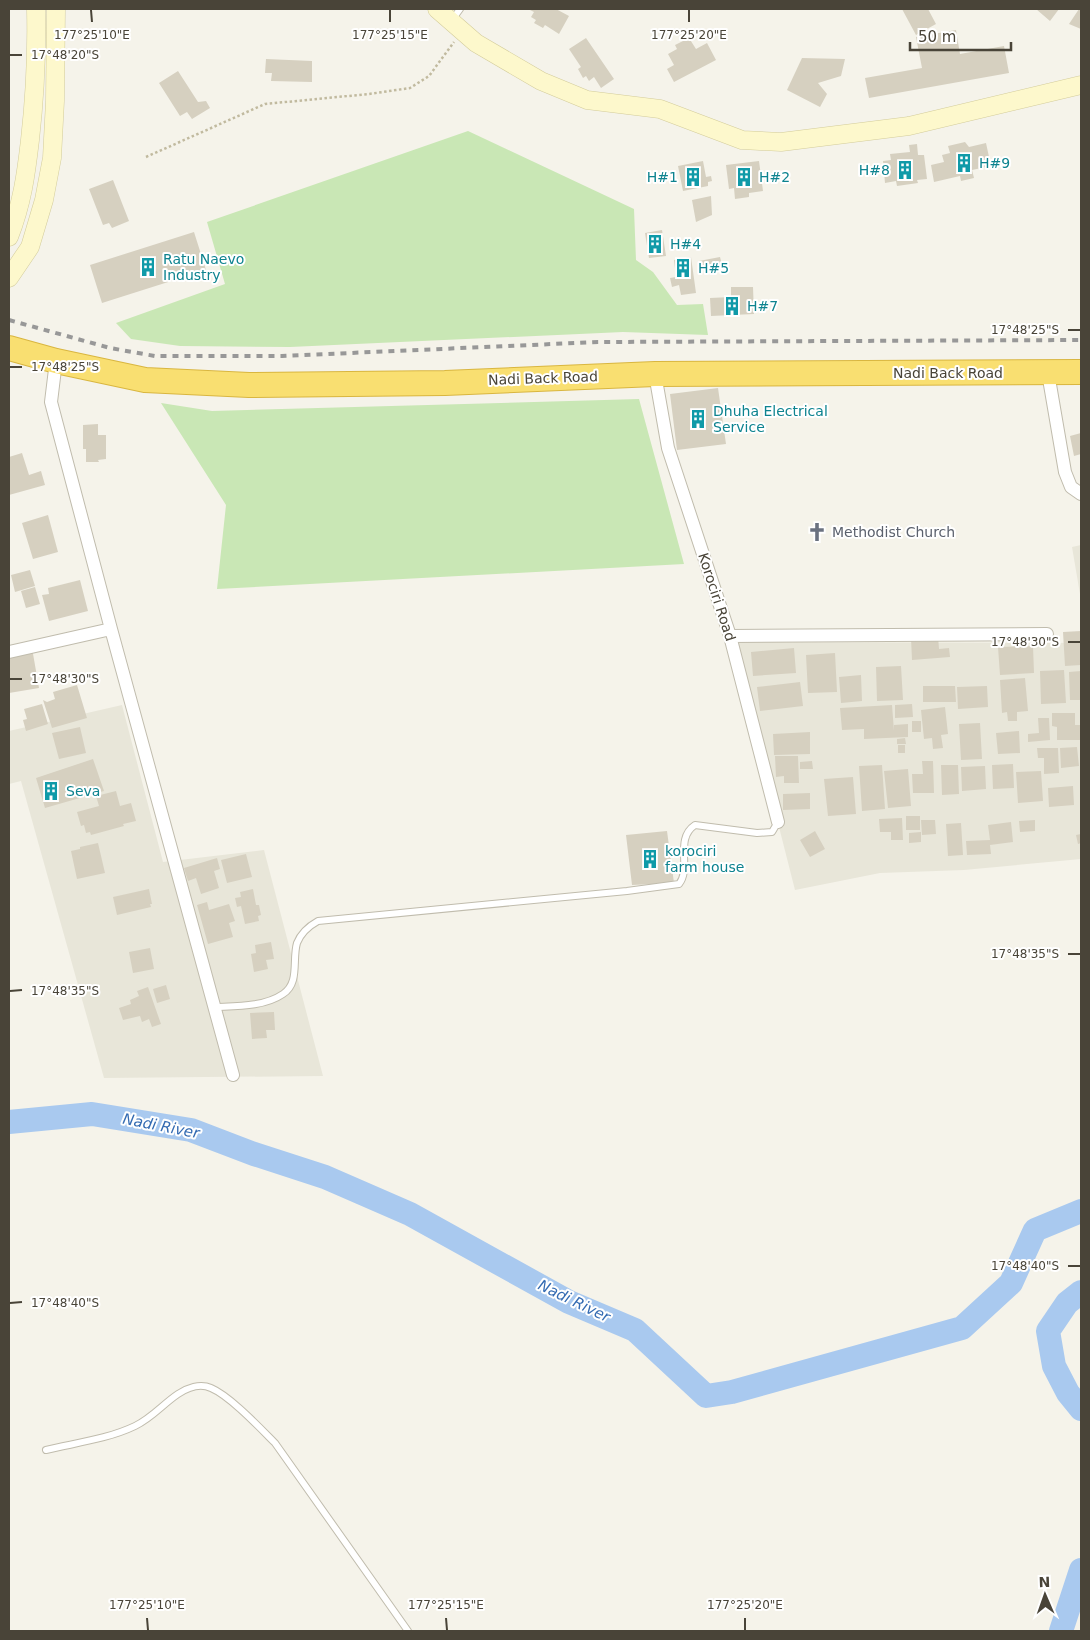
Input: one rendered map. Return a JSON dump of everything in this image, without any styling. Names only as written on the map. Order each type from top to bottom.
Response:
[{"type":"highway","name":"Nadi Back Road","points":[[9,348],[56,361],[145,380],[248,385],[445,383],[655,374],[1081,372]]},
{"type":"main road","points":[[9,237],[23,194],[30,147],[35,100],[36,9]]},
{"type":"main road","points":[[9,278],[30,247],[44,200],[52,158],[56,9]]},
{"type":"main road","points":[[437,9],[458,20],[476,43],[541,81],[587,100],[660,109],[742,140],[781,142],[910,126],[1081,85]]},
{"type":"street","points":[[56,361],[51,402],[233,1075]]},
{"type":"street","points":[[1048,373],[1065,472],[1071,487],[1081,494]]},
{"type":"street","name":"Korociri Road","points":[[655,374],[668,448],[730,636],[778,822]]},
{"type":"street","points":[[9,652],[111,629]]},
{"type":"street","points":[[730,636],[1047,634]]},
{"type":"lane","points":[[214,1007],[243,1005],[270,1000],[284,994],[290,987],[294,974],[297,944],[302,934],[318,921],[627,891],[679,884],[684,873],[685,838],[689,829],[695,825],[757,833],[772,832],[778,822]]},
{"type":"lane","points":[[46,1450],[126,1430],[148,1419],[178,1394],[186,1390],[196,1386],[211,1388],[256,1424],[275,1443],[408,1631]]},
{"type":"path","points":[[146,157],[265,104],[410,88],[429,76],[458,20]]},
{"type":"shaded area","points":[[1081,545],[1081,600],[1072,547]]},
{"type":"shaded area","points":[[732,642],[1081,643],[1081,859],[964,870],[880,873],[795,890]]},
{"type":"shaded area","points":[[122,705],[163,862],[264,850],[323,1076],[104,1078],[21,781],[9,784],[9,731]]},
{"type":"green space","points":[[468,131],[634,209],[636,260],[653,272],[677,305],[703,304],[708,335],[623,332],[290,347],[180,346],[131,339],[116,323],[225,284],[207,222]]},
{"type":"green space","points":[[639,399],[684,564],[217,589],[226,505],[161,403],[212,411]]},
{"type":"building","points":[[528,9],[556,9],[569,16],[559,34],[545,25],[543,28],[534,23],[536,20],[531,17],[534,12]]},
{"type":"building","points":[[902,9],[928,9],[936,24],[916,35]]},
{"type":"building","points":[[1036,9],[1059,9],[1050,21]]},
{"type":"building","points":[[1079,9],[1081,9],[1081,29],[1069,24]]},
{"type":"building","points":[[956,30],[960,54],[1004,46],[1009,73],[869,98],[865,78],[922,68],[916,37]]},
{"type":"building","points":[[586,38],[614,79],[601,88],[594,77],[589,81],[586,76],[583,78],[578,69],[581,67],[569,49]]},
{"type":"building","points":[[689,38],[696,49],[707,43],[716,60],[674,82],[667,69],[674,65],[668,54],[677,49],[675,45]]},
{"type":"building","points":[[802,58],[845,59],[841,76],[818,83],[827,94],[820,107],[787,90]]},
{"type":"building","points":[[266,59],[312,61],[312,82],[271,81],[272,73],[265,73]]},
{"type":"building","points":[[178,71],[198,102],[206,101],[210,108],[192,119],[187,112],[180,116],[159,83]]},
{"type":"building","name":"H#9","points":[[965,142],[969,147],[986,143],[991,166],[972,170],[974,178],[961,181],[960,176],[934,182],[931,165],[944,162],[942,155],[950,153],[948,146]]},
{"type":"building","name":"H#8","points":[[917,144],[918,155],[924,155],[927,179],[917,180],[918,183],[897,186],[896,181],[885,183],[883,161],[891,160],[890,154],[910,152],[909,145]]},
{"type":"building","name":"H#1","points":[[703,161],[706,177],[711,176],[712,181],[708,182],[708,186],[683,191],[678,166]]},
{"type":"building","name":"H#2","points":[[759,161],[763,191],[749,193],[749,197],[735,199],[734,188],[729,189],[726,165]]},
{"type":"building","points":[[113,180],[129,221],[112,228],[109,223],[103,225],[89,189]]},
{"type":"building","points":[[711,196],[712,215],[696,222],[692,200]]},
{"type":"building","name":"H#4","points":[[662,230],[666,256],[649,258],[645,233]]},
{"type":"building","name":"Ratu Naevo Industry","points":[[194,232],[206,270],[102,303],[90,265]]},
{"type":"building","name":"H#5","points":[[691,257],[696,293],[681,295],[679,285],[672,287],[670,278],[676,277],[674,260]]},
{"type":"building","points":[[720,257],[722,265],[717,266],[718,269],[707,272],[707,268],[700,269],[699,261]]},
{"type":"building","name":"H#7","points":[[731,287],[753,287],[754,314],[711,316],[710,298],[731,297]]},
{"type":"building","name":"Dhuha Electrical Service","points":[[718,388],[726,444],[677,450],[670,394]]},
{"type":"building","points":[[98,424],[98,435],[106,435],[106,459],[98,460],[99,462],[86,462],[86,449],[83,449],[83,425]]},
{"type":"building","points":[[1081,433],[1081,454],[1074,456],[1070,436]]},
{"type":"building","points":[[22,453],[29,475],[41,471],[45,485],[9,495],[9,457]]},
{"type":"building","points":[[48,515],[58,552],[33,559],[22,523]]},
{"type":"building","points":[[30,570],[35,586],[15,592],[11,575]]},
{"type":"building","points":[[80,580],[88,611],[49,621],[42,595],[49,594],[48,588]]},
{"type":"building","points":[[35,587],[40,604],[26,608],[21,591]]},
{"type":"building","points":[[1081,631],[1081,665],[1065,666],[1063,632]]},
{"type":"building","points":[[938,636],[939,649],[949,648],[950,657],[912,660],[911,638]]},
{"type":"building","points":[[1033,646],[1034,673],[1000,675],[998,647]]},
{"type":"building","points":[[32,648],[39,688],[9,693],[9,653]]},
{"type":"building","points":[[794,648],[796,673],[753,676],[751,652]]},
{"type":"building","points":[[835,653],[837,692],[808,693],[806,655]]},
{"type":"building","points":[[901,666],[903,700],[877,701],[876,667]]},
{"type":"building","points":[[1064,670],[1066,703],[1041,704],[1040,671]]},
{"type":"building","points":[[1081,671],[1081,700],[1070,700],[1069,672]]},
{"type":"building","points":[[861,675],[862,701],[841,703],[839,677]]},
{"type":"building","points":[[1025,678],[1028,711],[1017,712],[1017,721],[1008,721],[1007,712],[1002,713],[1000,680]]},
{"type":"building","points":[[800,682],[803,706],[760,711],[757,687]]},
{"type":"building","points":[[77,685],[87,718],[52,728],[43,700],[47,702],[55,699],[53,692]]},
{"type":"building","points":[[923,686],[955,686],[956,702],[923,702]]},
{"type":"building","points":[[987,686],[988,707],[958,709],[957,687]]},
{"type":"building","points":[[42,704],[48,724],[26,731],[23,720],[27,719],[24,709]]},
{"type":"building","points":[[912,704],[913,717],[895,718],[895,705]]},
{"type":"building","points":[[892,705],[894,731],[894,725],[908,724],[908,737],[864,739],[864,729],[842,730],[840,708]]},
{"type":"building","points":[[945,707],[948,734],[941,735],[943,748],[933,749],[932,738],[924,739],[921,710]]},
{"type":"building","points":[[1052,713],[1075,713],[1075,725],[1081,725],[1081,740],[1057,740],[1057,727],[1052,726]]},
{"type":"building","points":[[1038,718],[1049,718],[1050,740],[1028,742],[1028,734],[1039,733]]},
{"type":"building","points":[[912,721],[921,721],[921,732],[912,732]]},
{"type":"building","points":[[980,723],[982,759],[961,760],[959,724]]},
{"type":"building","points":[[80,727],[86,753],[59,759],[52,733]]},
{"type":"building","points":[[1019,731],[1020,753],[998,754],[996,733]]},
{"type":"building","points":[[810,732],[810,754],[774,755],[773,734]]},
{"type":"building","points":[[905,738],[906,744],[897,744],[897,739]]},
{"type":"building","points":[[898,745],[905,745],[905,753],[898,753]]},
{"type":"building","points":[[1077,747],[1079,766],[1061,768],[1060,748]]},
{"type":"building","points":[[1037,748],[1058,748],[1059,773],[1044,774],[1044,758],[1038,758]]},
{"type":"building","points":[[775,756],[798,756],[799,783],[784,783],[784,776],[776,777]]},
{"type":"building","points":[[93,759],[104,791],[45,808],[36,778]]},
{"type":"building","points":[[812,761],[813,769],[800,769],[800,762]]},
{"type":"building","points":[[922,761],[933,761],[934,793],[913,793],[912,774],[923,774]]},
{"type":"building","points":[[1013,764],[1014,788],[993,789],[992,765]]},
{"type":"building","points":[[882,765],[885,809],[862,811],[859,766]]},
{"type":"building","points":[[941,765],[958,765],[959,794],[942,795]]},
{"type":"building","points":[[985,766],[986,789],[962,791],[961,767]]},
{"type":"building","points":[[908,769],[911,806],[888,808],[884,771]]},
{"type":"building","points":[[1041,771],[1043,801],[1018,803],[1016,772]]},
{"type":"building","points":[[853,777],[856,814],[828,816],[824,779]]},
{"type":"building","points":[[1073,786],[1074,805],[1049,807],[1048,788]]},
{"type":"building","points":[[116,791],[120,806],[131,803],[136,821],[91,835],[90,832],[86,833],[84,825],[81,826],[77,812],[99,806],[96,796]]},
{"type":"building","points":[[810,793],[810,809],[783,810],[783,794]]},
{"type":"building","points":[[906,816],[920,816],[920,830],[906,830]]},
{"type":"building","points":[[902,818],[903,840],[891,840],[891,832],[880,832],[879,819]]},
{"type":"building","points":[[921,820],[935,820],[936,834],[922,835]]},
{"type":"building","points":[[1035,820],[1035,831],[1020,832],[1019,821]]},
{"type":"building","points":[[1011,822],[1013,842],[990,845],[991,854],[967,855],[966,841],[990,840],[988,825]]},
{"type":"building","points":[[961,823],[963,855],[948,856],[946,824]]},
{"type":"building","name":"korociri farm house","points":[[667,831],[674,883],[632,885],[626,835]]},
{"type":"building","points":[[815,831],[825,849],[810,857],[800,840]]},
{"type":"building","points":[[921,832],[921,842],[909,843],[909,833]]},
{"type":"building","points":[[1081,834],[1081,843],[1078,844],[1076,835]]},
{"type":"building","points":[[98,843],[105,873],[77,879],[71,851]]},
{"type":"building","points":[[246,854],[252,877],[227,883],[221,860]]},
{"type":"building","points":[[217,858],[220,869],[214,871],[219,888],[201,894],[196,878],[188,881],[184,868]]},
{"type":"building","points":[[149,889],[151,907],[117,915],[113,897]]},
{"type":"building","points":[[253,889],[256,905],[259,905],[261,915],[258,916],[259,921],[245,924],[241,906],[237,907],[235,898],[241,897],[240,892]]},
{"type":"building","points":[[207,902],[209,910],[229,904],[235,921],[229,923],[233,937],[208,944],[197,905]]},
{"type":"building","points":[[271,942],[274,959],[266,960],[268,969],[254,972],[251,954],[256,953],[255,945]]},
{"type":"building","points":[[150,948],[154,969],[133,973],[129,952]]},
{"type":"building","points":[[166,985],[170,999],[157,1003],[153,989]]},
{"type":"building","points":[[148,987],[161,1024],[152,1027],[149,1019],[142,1022],[140,1016],[123,1020],[119,1008],[131,1004],[130,1000],[139,996],[137,991]]},
{"type":"building","points":[[274,1012],[275,1030],[266,1030],[267,1038],[252,1039],[250,1013]]},
{"type":"waterway","name":"Nadi River","points":[[9,1122],[92,1114],[191,1130],[254,1154],[325,1177],[410,1214],[569,1302],[635,1330],[706,1396],[732,1392],[962,1328],[1011,1283],[1035,1230],[1081,1211]]},
{"type":"waterway","points":[[1081,1292],[1067,1303],[1048,1331],[1054,1366],[1068,1393],[1081,1409]]},
{"type":"waterway","points":[[1061,1631],[1081,1570]]},
{"type":"railway","points":[[9,320],[110,348],[155,356],[282,356],[598,342],[1081,340]]},
{"type":"place","name":"H#9","points":[[964,163]]},
{"type":"place","name":"H#8","points":[[905,170]]},
{"type":"place","name":"H#1","points":[[693,177]]},
{"type":"place","name":"H#2","points":[[744,177]]},
{"type":"place","name":"H#4","points":[[655,244]]},
{"type":"place","name":"Ratu Naevo Industry","points":[[148,267]]},
{"type":"place","name":"H#5","points":[[683,268]]},
{"type":"place","name":"H#7","points":[[732,306]]},
{"type":"place","name":"Dhuha Electrical Service","points":[[698,419]]},
{"type":"place","name":"Methodist Church","points":[[817,532]]},
{"type":"place","name":"Seva","points":[[51,791]]},
{"type":"place","name":"korociri farm house","points":[[650,859]]}]
